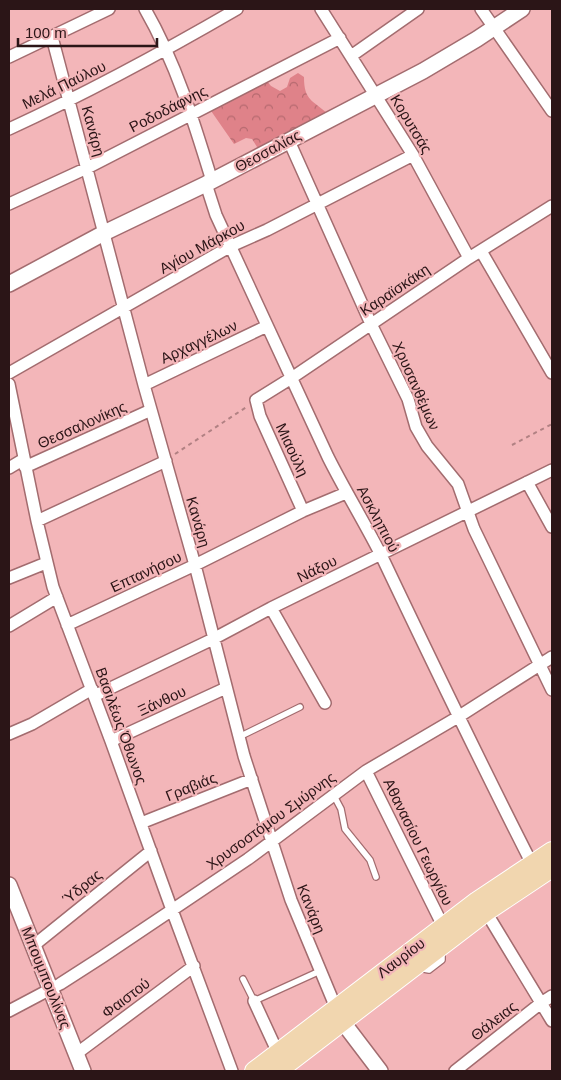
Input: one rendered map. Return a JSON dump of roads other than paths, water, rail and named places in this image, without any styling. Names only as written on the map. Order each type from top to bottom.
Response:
[{"type":"main road","name":"Λαυρίου","points":[[278,1071],[339,1015],[443,926],[552,851]]},
{"type":"main road","name":"Λαυρίου","points":[[254,1071],[278,1052],[413,967],[486,912],[552,868]]},
{"type":"street","points":[[9,57],[109,9]]},
{"type":"street","name":"Ασκληπιού","points":[[146,9],[175,67],[191,114],[209,183],[212,206],[346,493],[380,555],[458,717],[532,864]]},
{"type":"street","name":"Μελά Παύλου","points":[[9,128],[69,101],[237,9]]},
{"type":"street","name":"Κορυτσάς","points":[[321,9],[413,155],[469,258]]},
{"type":"street","points":[[351,56],[418,9]]},
{"type":"street","points":[[481,9],[552,111]]},
{"type":"street","name":"Θεσσαλίας","points":[[9,284],[104,233],[209,183],[376,96],[441,61],[522,9]]},
{"type":"street","name":"Κανάρη","points":[[52,37],[144,385],[195,566],[239,737],[291,900],[339,1015]]},
{"type":"street","name":"Ροδοδάφνης","points":[[9,204],[87,168],[340,38]]},
{"type":"street","name":"Χρυσανθέμων","points":[[289,141],[371,324],[408,399],[420,433],[427,446],[458,484],[474,529],[552,690]]},
{"type":"street","name":"Αγίου Μάρκου","points":[[9,374],[231,246],[268,230],[413,155]]},
{"type":"street","name":"Καραϊσκάκη","points":[[256,400],[293,378],[469,258],[552,206]]},
{"type":"street","points":[[481,251],[551,368]]},
{"type":"street","name":"Αρχαγγέλων","points":[[144,385],[267,326]]},
{"type":"street","name":"Βασιλέως Όθωνος","points":[[9,384],[46,562],[56,597],[112,741],[232,1071]]},
{"type":"street","name":"Μιαούλη","points":[[256,400],[260,416],[304,511]]},
{"type":"street","name":"Θεσσαλονίκης","points":[[9,468],[151,410]]},
{"type":"street","points":[[37,521],[166,461]]},
{"type":"street","name":"Νάξου","points":[[9,734],[93,693],[214,639],[271,608],[527,482],[551,473]]},
{"type":"street","points":[[527,482],[552,527]]},
{"type":"street","name":"Επτανήσου","points":[[67,625],[195,566],[304,511],[346,493]]},
{"type":"street","points":[[9,578],[46,562]]},
{"type":"street","points":[[9,626],[56,597]]},
{"type":"street","points":[[271,608],[325,703]]},
{"type":"street","name":"Χρυσοστόμου Σμύρνης","points":[[9,1011],[51,989],[172,910],[271,842],[366,771],[458,717],[552,657]]},
{"type":"street","name":"Ξάνθου","points":[[112,741],[226,688]]},
{"type":"street","name":"Αθανασίου Γεωργίου","points":[[366,771],[443,926]]},
{"type":"street","name":"Γραβιάς","points":[[141,823],[252,779]]},
{"type":"street","name":"Ύδρας","points":[[33,946],[151,851]]},
{"type":"street","name":"Μπουμπουλίνας","points":[[9,885],[13,910],[33,946],[83,1071]]},
{"type":"street","points":[[486,912],[552,1020]]},
{"type":"street","name":"Φαιστού","points":[[76,1054],[194,966]]},
{"type":"street","name":"Θάλειας","points":[[455,1071],[552,996]]},
{"type":"street","points":[[254,1001],[278,1052]]},
{"type":"street","points":[[339,1015],[380,1071]]},
{"type":"lane","points":[[239,737],[300,707]]},
{"type":"lane","points":[[333,794],[341,809],[345,830],[370,860],[376,877]]},
{"type":"lane","points":[[243,979],[254,1001],[320,971]]}]
